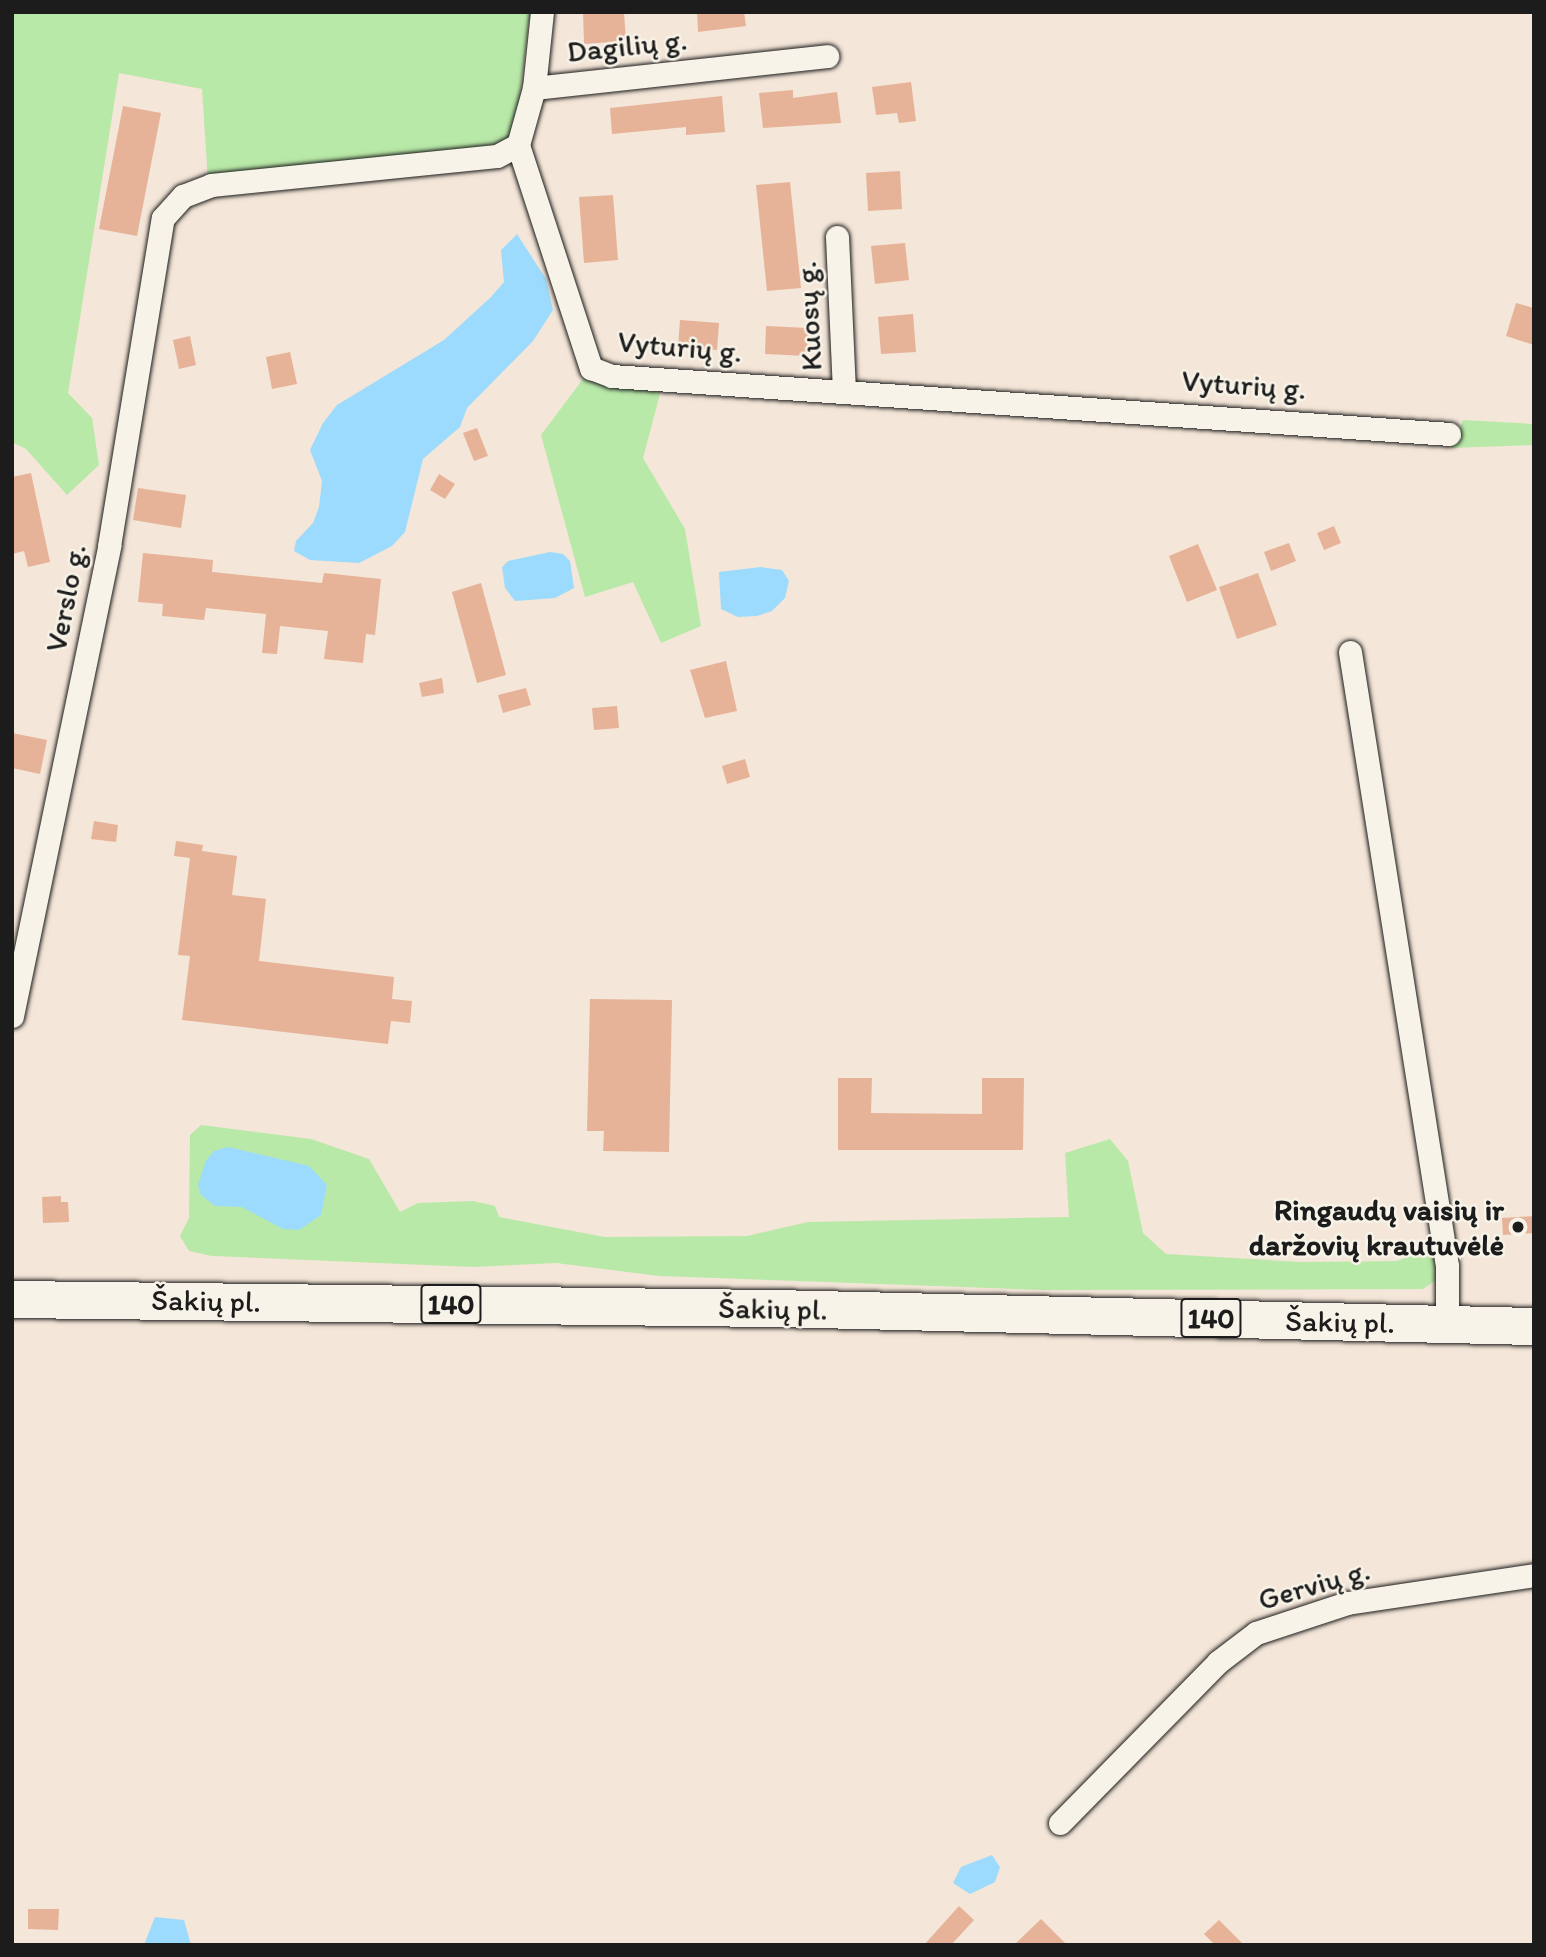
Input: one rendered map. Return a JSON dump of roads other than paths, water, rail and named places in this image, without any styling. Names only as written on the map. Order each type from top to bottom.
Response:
[{"type":"main road","name":"Šakių pl.","points":[[12,1299],[774,1308],[1534,1326]]},
{"type":"street","points":[[534,88],[542,12]]},
{"type":"street","name":"Dagilių g.","points":[[518,145],[534,88],[827,55]]},
{"type":"street","name":"Verslo g.","points":[[12,1016],[109,546],[163,218],[183,196],[211,185],[497,156],[518,145]]},
{"type":"street","name":"Vyturių g.","points":[[518,145],[591,368],[612,376],[1339,423],[1449,434]]},
{"type":"street","name":"Kuosų g.","points":[[836,237],[844,392]]},
{"type":"street","points":[[1350,652],[1447,1266],[1447,1324]]},
{"type":"street","name":"Gervių g.","points":[[1060,1823],[1218,1662],[1256,1633],[1347,1603],[1534,1575]]},
{"type":"water","points":[[517,234],[546,279],[553,310],[533,341],[467,408],[460,427],[423,459],[405,532],[392,546],[359,563],[310,560],[294,551],[296,541],[313,523],[319,507],[322,481],[310,450],[323,423],[337,405],[444,340],[491,297],[504,282],[501,250]]},
{"type":"water","points":[[550,552],[563,554],[570,561],[574,588],[555,598],[515,601],[505,588],[502,567],[508,561]]},
{"type":"water","points":[[761,567],[782,570],[789,581],[785,598],[772,611],[757,616],[738,617],[721,609],[719,572]]},
{"type":"water","points":[[228,1147],[309,1166],[327,1185],[321,1215],[299,1230],[283,1229],[242,1207],[215,1206],[201,1195],[198,1185],[206,1161],[214,1151]]},
{"type":"water","points":[[992,1855],[1000,1867],[995,1882],[970,1894],[953,1883],[961,1867]]},
{"type":"water","points":[[155,1917],[184,1920],[191,1945],[144,1945]]},
{"type":"place","name":"Ringaudų vaisių ir daržovių krautuvėlė","points":[[1518,1227]]}]
